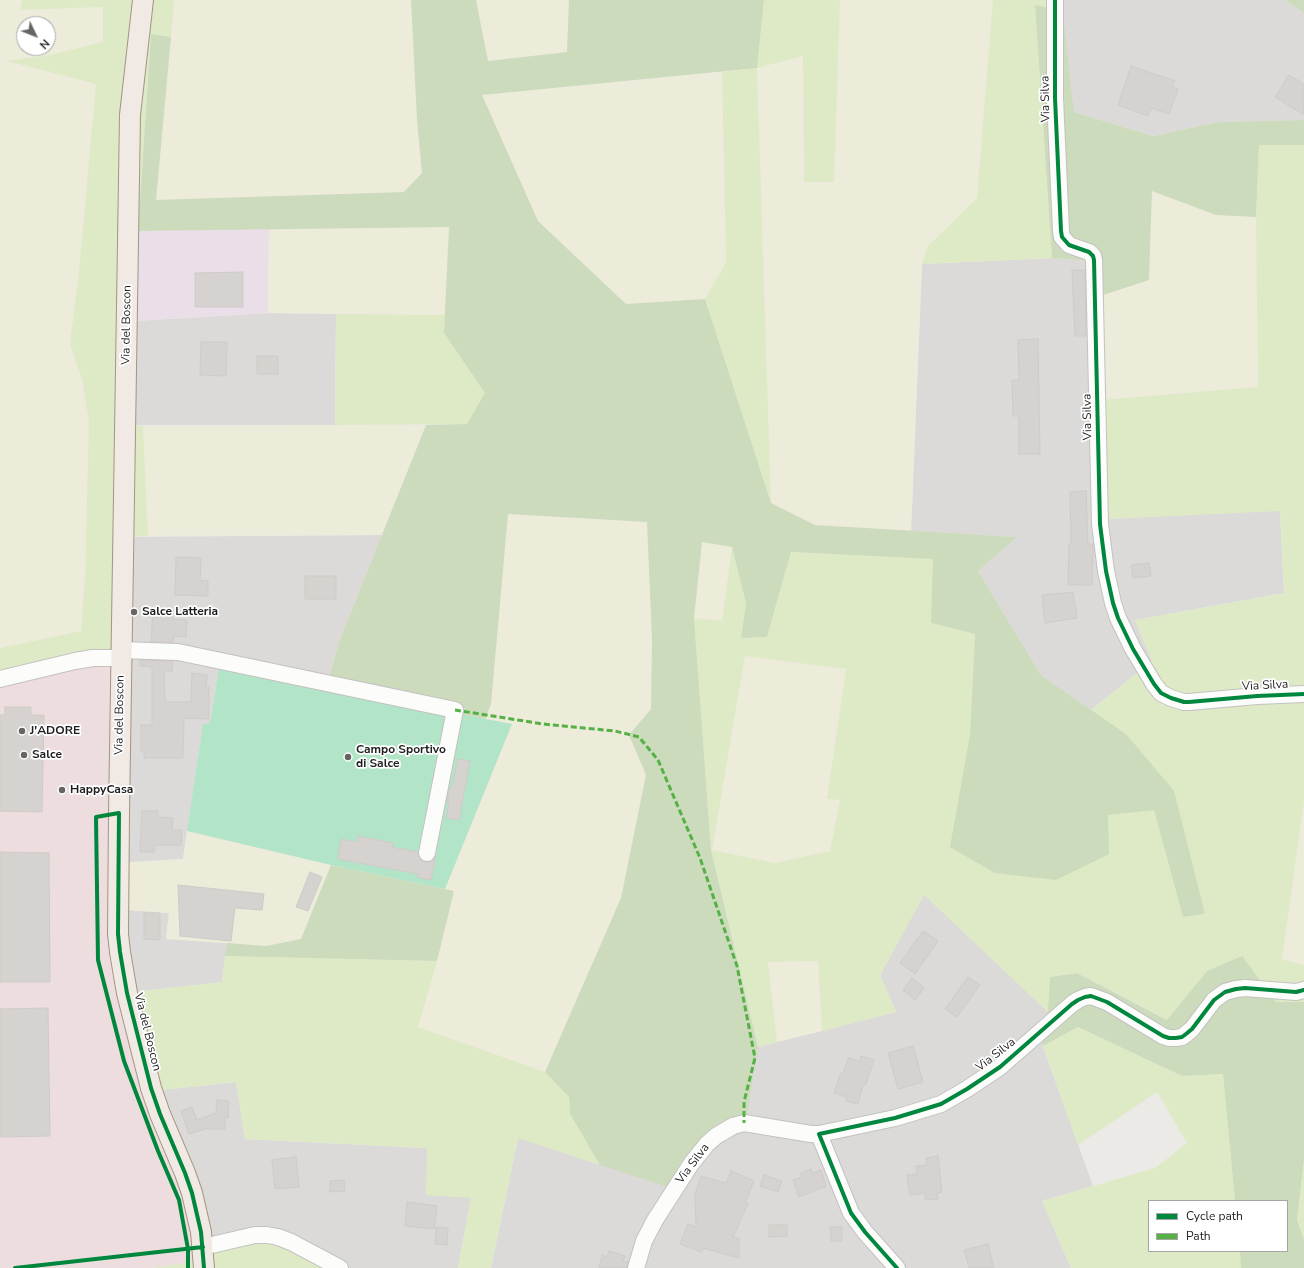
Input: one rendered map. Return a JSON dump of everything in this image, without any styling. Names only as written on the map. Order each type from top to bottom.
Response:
[{"type":"main road","name":"Via del Boscon","points":[[143,0],[130,115],[118,916],[120,952],[127,993],[149,1082],[160,1114],[185,1173],[198,1214],[203,1247],[204,1268]]},
{"type":"street","name":"Via Silva","points":[[1055,0],[1055,98],[1061,231],[1062,237],[1069,245],[1089,252],[1094,260],[1100,524],[1106,571],[1118,618],[1133,649],[1154,684],[1161,693],[1171,698],[1189,702],[1257,696],[1304,694]]},
{"type":"street","points":[[0,679],[93,658],[121,654],[178,652],[455,710],[427,853]]},
{"type":"street","name":"Via Silva","points":[[636,1268],[644,1241],[655,1220],[690,1164],[707,1144],[720,1133],[733,1126],[744,1124],[819,1134],[895,1118],[941,1104],[995,1071],[1072,1004],[1085,997],[1091,996],[1099,998],[1163,1036],[1176,1038],[1182,1037],[1192,1029],[1214,1000],[1225,992],[1245,988],[1296,992],[1304,990]]},
{"type":"street","points":[[819,1134],[851,1213],[865,1232],[897,1268]]},
{"type":"street","points":[[203,1247],[255,1235],[267,1235],[291,1242],[340,1268]]},
{"type":"shaded area","points":[[0,0],[22,0],[20,10],[104,7],[103,43],[56,53],[56,16],[16,16],[16,56],[42,56],[8,61],[96,84],[79,272],[70,344],[82,379],[89,421],[85,578],[81,631],[0,648]]},
{"type":"shaded area","points":[[174,0],[411,0],[417,120],[422,173],[404,192],[155,200]]},
{"type":"shaded area","points":[[476,0],[569,0],[567,52],[487,61]]},
{"type":"shaded area","points":[[840,0],[993,0],[977,198],[928,246],[922,264],[911,531],[814,525],[771,503],[757,68],[803,56],[804,181],[833,182]]},
{"type":"shaded area","points":[[1049,0],[1285,0],[1304,13],[1304,120],[1219,122],[1153,136],[1074,112],[1063,11]]},
{"type":"shaded area","points":[[722,72],[726,262],[705,299],[626,304],[538,221],[482,95]]},
{"type":"shaded area","points":[[1152,191],[1216,215],[1256,217],[1258,387],[1101,400],[1097,297],[1149,280]]},
{"type":"shaded area","points":[[449,227],[445,315],[268,313],[269,229]]},
{"type":"shaded area","points":[[269,229],[268,313],[134,321],[138,231]]},
{"type":"shaded area","points":[[1052,258],[1092,261],[1106,519],[1280,510],[1284,593],[1135,620],[1152,661],[1091,710],[1041,675],[978,571],[1016,537],[911,531],[922,264]]},
{"type":"shaded area","points":[[268,313],[336,314],[335,425],[130,425],[134,321]]},
{"type":"shaded area","points":[[426,425],[382,535],[148,536],[143,426]]},
{"type":"shaded area","points":[[508,514],[647,522],[652,640],[651,709],[629,735],[646,775],[621,898],[545,1072],[417,1027],[437,961],[454,891],[445,889],[512,724],[485,719],[491,704]]},
{"type":"shaded area","points":[[382,535],[339,642],[326,688],[219,668],[210,723],[203,724],[183,859],[116,863],[127,537]]},
{"type":"shaded area","points":[[702,542],[732,547],[722,621],[694,618]]},
{"type":"shaded area","points":[[745,655],[846,669],[827,799],[840,800],[830,851],[775,863],[712,850]]},
{"type":"shaded area","points":[[118,661],[116,956],[184,1175],[214,1259],[151,1268],[0,1268],[0,684]]},
{"type":"shaded area","points":[[1304,801],[1304,965],[1282,959]]},
{"type":"shaded area","points":[[187,831],[331,865],[301,939],[266,946],[166,939],[169,913],[116,909],[116,863],[183,859]]},
{"type":"shaded area","points":[[924,894],[1048,1012],[1037,1030],[1093,1186],[1042,1201],[1071,1268],[491,1268],[518,1138],[707,1150],[746,1121],[758,1047],[896,1012],[880,975]]},
{"type":"shaded area","points":[[116,909],[169,913],[166,939],[227,943],[222,982],[127,993]]},
{"type":"shaded area","points":[[818,961],[822,1031],[777,1042],[768,962]]},
{"type":"shaded area","points":[[236,1082],[245,1139],[427,1148],[471,1198],[458,1268],[329,1268],[211,1250],[153,1091]]},
{"type":"green space","points":[[22,0],[174,0],[171,37],[151,34],[138,231],[130,425],[143,426],[148,536],[127,537],[118,661],[0,684],[0,648],[81,631],[85,578],[89,421],[82,379],[70,344],[79,272],[96,84],[7,61],[43,56],[56,56],[56,54],[103,42],[103,7],[20,10]]},
{"type":"green space","points":[[411,0],[476,0],[488,61],[567,52],[569,0],[764,0],[757,68],[482,95],[538,221],[626,304],[705,299],[771,503],[815,525],[1017,537],[978,571],[1041,675],[1126,734],[1174,791],[1205,914],[1183,917],[1154,810],[1108,815],[1109,854],[1056,880],[995,873],[950,847],[970,735],[975,634],[931,623],[933,559],[791,552],[767,637],[741,638],[746,603],[732,547],[702,542],[694,618],[711,850],[758,1047],[746,1122],[728,1125],[677,1190],[600,1165],[570,1114],[569,1097],[545,1072],[621,898],[646,775],[629,735],[651,709],[652,640],[647,522],[508,514],[491,704],[485,719],[326,688],[339,642],[426,425],[467,424],[485,393],[444,333],[449,227],[138,231],[151,34],[171,37],[156,200],[404,192],[422,173],[417,120]]},
{"type":"green space","points":[[764,0],[840,0],[834,182],[804,182],[803,56],[757,68]]},
{"type":"green space","points":[[993,0],[1049,0],[1049,8],[1035,5],[1052,258],[922,264],[928,246],[977,198]]},
{"type":"green space","points":[[1285,0],[1304,0],[1304,13]]},
{"type":"green space","points":[[1035,5],[1063,11],[1074,112],[1153,136],[1219,122],[1304,120],[1304,145],[1259,145],[1256,217],[1216,215],[1152,191],[1149,280],[1097,297],[1091,261],[1052,258]]},
{"type":"green space","points":[[757,68],[771,503],[705,299],[726,262],[722,72]]},
{"type":"green space","points":[[1259,144],[1304,145],[1304,801],[1282,959],[1304,965],[1304,1002],[1276,1002],[1207,971],[1168,1020],[1077,973],[1050,977],[1048,1012],[924,895],[880,975],[896,1012],[822,1031],[818,961],[768,962],[777,1042],[758,1047],[711,850],[694,618],[722,621],[732,547],[746,603],[741,638],[767,637],[791,552],[934,559],[932,623],[975,634],[970,735],[1108,815],[1154,809],[1183,917],[1205,914],[1126,734],[1091,710],[1152,661],[1135,620],[1284,593],[1280,511],[1106,519],[1101,400],[1258,387],[1256,217]],"holes":[[[745,656],[846,669],[827,799],[840,800],[830,851],[775,863],[712,850]]]},
{"type":"green space","points":[[336,314],[445,315],[444,333],[486,393],[467,424],[335,425]]},
{"type":"green space","name":"Campo Sportivo di Salce","points":[[219,668],[512,724],[445,889],[331,865],[187,831],[203,724],[210,723]]},
{"type":"green space","points":[[331,865],[454,891],[437,961],[225,956],[227,943],[266,946],[301,939]]},
{"type":"green space","points":[[225,956],[437,961],[418,1027],[545,1072],[569,1097],[570,1114],[600,1165],[518,1138],[491,1268],[458,1268],[471,1198],[426,1195],[427,1148],[245,1139],[236,1082],[153,1091],[125,993],[222,982]]},
{"type":"green space","points":[[1242,956],[1276,1002],[1304,1002],[1304,1159],[1297,1220],[1304,1240],[1304,1268],[1241,1268],[1240,1252],[1288,1252],[1288,1200],[1235,1200],[1223,1074],[1182,1076],[1078,1027],[1043,1046],[1037,1030],[1048,1011],[1050,977],[1077,973],[1167,1020],[1207,971]]},
{"type":"green space","points":[[1078,1027],[1182,1076],[1223,1074],[1235,1200],[1148,1200],[1148,1252],[1240,1252],[1241,1268],[1071,1268],[1042,1201],[1155,1168],[1187,1143],[1157,1092],[1078,1145],[1043,1046]]},
{"type":"green space","points":[[1304,1159],[1304,1240],[1297,1220]]},
{"type":"green space","points":[[257,1239],[283,1243],[329,1268],[151,1268],[214,1259],[211,1250]]},
{"type":"building","points":[[1131,66],[1175,81],[1172,87],[1178,89],[1169,114],[1151,108],[1148,116],[1118,105]]},
{"type":"building","points":[[1289,75],[1304,84],[1304,115],[1275,97]]},
{"type":"building","points":[[1072,270],[1085,270],[1086,336],[1075,336]]},
{"type":"building","points":[[243,272],[243,307],[195,307],[195,273]]},
{"type":"building","points":[[1038,339],[1040,454],[1019,454],[1019,416],[1013,416],[1012,380],[1019,380],[1018,340]]},
{"type":"building","points":[[201,342],[227,342],[226,376],[200,375]]},
{"type":"building","points":[[257,356],[278,356],[278,374],[257,374]]},
{"type":"building","points":[[1086,491],[1088,544],[1093,544],[1092,585],[1068,585],[1069,544],[1071,544],[1070,492]]},
{"type":"building","points":[[176,557],[201,558],[200,580],[208,581],[208,596],[175,595]]},
{"type":"building","points":[[1149,563],[1151,576],[1133,578],[1131,565]]},
{"type":"building","points":[[305,576],[336,576],[336,599],[305,599]]},
{"type":"building","points":[[1073,592],[1077,618],[1045,623],[1042,595]]},
{"type":"building","points":[[153,609],[173,610],[172,619],[187,620],[186,637],[174,636],[173,642],[151,642]]},
{"type":"building","points":[[140,660],[173,661],[172,672],[164,670],[165,702],[191,702],[192,673],[207,675],[206,687],[209,687],[209,719],[184,718],[183,758],[144,758],[144,752],[141,751],[141,725],[152,725],[152,667],[140,666]]},
{"type":"building","points":[[5,707],[31,707],[31,715],[44,715],[42,812],[0,811],[0,715],[5,715]]},
{"type":"building","points":[[458,759],[470,761],[459,820],[446,818],[450,787],[452,787]]},
{"type":"building","points":[[142,811],[158,811],[158,817],[173,818],[172,830],[182,830],[181,845],[155,845],[154,852],[140,852]]},
{"type":"building","points":[[358,836],[393,843],[392,847],[418,852],[420,860],[425,862],[430,862],[436,856],[431,880],[417,877],[418,874],[338,859],[341,839],[357,842]]},
{"type":"building","points":[[0,852],[49,853],[50,982],[0,982]]},
{"type":"building","points":[[310,872],[322,877],[308,911],[296,907]]},
{"type":"building","points":[[178,885],[264,894],[262,910],[235,908],[231,941],[180,936]]},
{"type":"building","points":[[144,913],[160,913],[160,940],[144,939]]},
{"type":"building","points":[[923,931],[938,941],[915,974],[900,963]]},
{"type":"building","points":[[968,977],[980,985],[957,1017],[945,1009]]},
{"type":"building","points":[[912,978],[924,988],[915,1000],[903,990]]},
{"type":"building","points":[[48,1008],[50,1136],[0,1137],[0,1009]]},
{"type":"building","points":[[913,1046],[923,1082],[898,1089],[888,1053]]},
{"type":"building","points":[[861,1056],[874,1060],[866,1084],[863,1084],[858,1104],[846,1101],[847,1097],[834,1093],[841,1073],[843,1074],[848,1058],[860,1061]]},
{"type":"building","points":[[217,1100],[229,1101],[228,1118],[225,1118],[225,1129],[205,1129],[189,1134],[181,1111],[192,1107],[197,1120],[216,1113]]},
{"type":"building","points":[[938,1156],[942,1192],[937,1193],[938,1199],[925,1200],[925,1193],[910,1195],[907,1175],[917,1174],[916,1166],[927,1165],[926,1158]]},
{"type":"building","points":[[296,1157],[299,1187],[275,1189],[272,1160]]},
{"type":"building","points":[[811,1169],[813,1173],[821,1170],[826,1186],[799,1197],[793,1180],[802,1177],[801,1173]]},
{"type":"building","points":[[731,1171],[754,1181],[745,1203],[748,1204],[733,1237],[739,1238],[739,1258],[703,1248],[701,1252],[680,1244],[688,1224],[696,1227],[695,1194],[701,1176],[726,1183]]},
{"type":"building","points":[[764,1175],[782,1181],[778,1192],[760,1186]]},
{"type":"building","points":[[344,1180],[345,1191],[330,1192],[330,1181]]},
{"type":"building","points":[[407,1202],[437,1206],[434,1229],[405,1226]]},
{"type":"building","points":[[769,1225],[787,1225],[787,1236],[769,1237]]},
{"type":"building","points":[[436,1227],[448,1228],[447,1245],[435,1244]]},
{"type":"building","points":[[830,1227],[842,1227],[842,1241],[831,1241]]},
{"type":"building","points":[[988,1244],[994,1268],[969,1268],[964,1250]]},
{"type":"building","points":[[609,1251],[625,1256],[623,1261],[628,1262],[627,1268],[599,1268],[602,1255],[607,1257]]},
{"type":"marked path","points":[[455,710],[543,724],[615,731],[639,737],[658,760],[700,858],[737,966],[755,1058],[744,1102],[744,1123]]},
{"type":"cycle path","points":[[1055,0],[1055,98],[1061,231],[1062,237],[1069,245],[1089,252],[1093,256],[1094,260],[1100,524],[1106,571],[1118,618],[1133,649],[1154,684],[1161,693],[1171,698],[1189,702],[1257,696],[1304,694]]},
{"type":"cycle path","points":[[188,1268],[188,1249],[179,1200],[158,1151],[124,1061],[98,960],[96,817],[119,813],[118,934],[127,993],[151,1088],[192,1193],[201,1232],[204,1268]]},
{"type":"cycle path","points":[[897,1268],[865,1232],[851,1213],[819,1134],[895,1118],[941,1104],[1000,1067],[1072,1004],[1085,997],[1091,996],[1107,1002],[1163,1036],[1176,1038],[1182,1037],[1192,1029],[1214,1000],[1225,992],[1245,988],[1296,992],[1304,990]]},
{"type":"cycle path","points":[[15,1268],[203,1247]]},
{"type":"place","name":"Salce Latteria","points":[[134,612]]},
{"type":"place","name":"J'ADORE","points":[[22,731]]},
{"type":"place","name":"Salce","points":[[24,755]]},
{"type":"place","name":"Campo Sportivo di Salce","points":[[348,757]]},
{"type":"place","name":"HappyCasa","points":[[62,790]]}]
